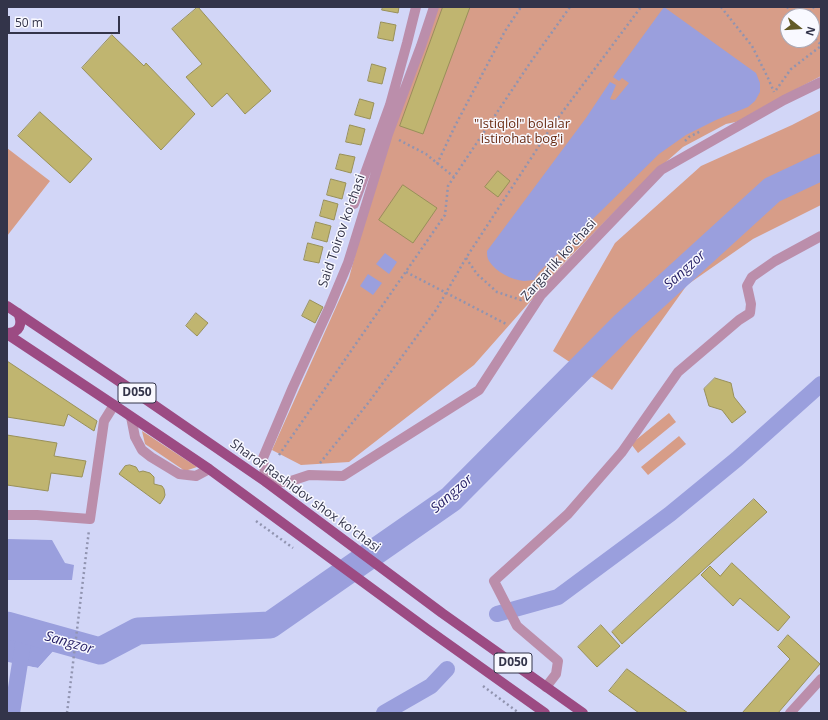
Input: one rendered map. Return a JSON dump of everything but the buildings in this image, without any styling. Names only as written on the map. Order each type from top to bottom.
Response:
[{"type":"main road","name":"Sharof Rashidov shox ko'chasi","points":[[7,306],[266,482],[442,613],[583,713]]},
{"type":"main road","points":[[7,334],[14,333],[19,329],[21,324],[18,314]]},
{"type":"main road","name":"D050","points":[[7,334],[209,469],[427,629],[545,713]]},
{"type":"street","points":[[354,204],[390,104],[416,7]]},
{"type":"street","name":"Said Toirov ko'chasi","points":[[266,482],[263,458],[292,387],[330,306],[348,263],[388,134],[434,7]]},
{"type":"street","name":"Zargarlik ko'chasi","points":[[266,482],[288,482],[309,475],[342,476],[479,390],[541,295],[661,170],[784,100],[821,82]]},
{"type":"street","points":[[546,687],[556,674],[558,661],[517,626],[494,581],[568,514],[622,452],[678,372],[739,320],[750,313],[751,304],[747,286],[752,277],[775,261],[821,236]]},
{"type":"street","points":[[7,514],[90,519],[104,421],[114,405]]},
{"type":"street","points":[[131,417],[135,437],[142,450],[151,457],[179,474],[196,476],[209,469]]},
{"type":"street","points":[[790,713],[821,678]]},
{"type":"path","points":[[437,164],[455,126],[520,7]]},
{"type":"path","points":[[276,458],[446,215],[448,186],[530,63],[570,7]]},
{"type":"path","points":[[309,475],[369,402],[436,310],[466,258],[552,126],[641,7]]},
{"type":"path","points":[[721,7],[752,46],[774,92]]},
{"type":"path","points":[[388,134],[426,154],[454,178]]},
{"type":"path","points":[[406,272],[518,330]]},
{"type":"path","points":[[67,713],[90,519]]},
{"type":"green space","name":"\"Istiqlol\" bolalar istirohat bog'i","points":[[437,7],[821,7],[821,76],[740,121],[726,124],[683,147],[650,176],[565,262],[474,365],[349,462],[301,465],[272,450],[349,278],[376,176]]},
{"type":"green space","points":[[821,110],[821,205],[753,239],[687,285],[612,390],[553,351],[615,243],[701,166],[792,125]]},
{"type":"green space","points":[[7,148],[50,181],[7,236]]},
{"type":"green space","points":[[669,413],[676,422],[638,453],[631,444]]},
{"type":"green space","points":[[142,431],[197,467],[185,471],[145,444]]},
{"type":"green space","points":[[679,436],[686,444],[648,475],[641,467]]},
{"type":"water","points":[[664,7],[756,73],[760,83],[760,92],[755,101],[748,107],[716,120],[686,135],[659,154],[539,272],[534,280],[524,281],[505,275],[496,269],[489,261],[487,251],[586,118],[610,82],[616,85],[610,99],[615,100],[629,83],[622,78],[619,81],[613,77]]},
{"type":"water","points":[[385,253],[397,262],[389,274],[376,264]]},
{"type":"water","points":[[368,274],[382,283],[373,295],[360,286]]},
{"type":"water","points":[[7,539],[52,540],[65,563],[74,565],[72,580],[7,580]]},
{"type":"water","points":[[7,618],[65,634],[63,649],[56,648],[38,668],[7,662]]},
{"type":"pier","points":[[65,632],[67,634],[65,650],[57,650],[39,670],[7,664],[7,662],[38,668],[56,648],[63,649]]},
{"type":"waterway","name":"Sangzor","points":[[7,625],[100,651],[138,631],[270,625],[451,499],[623,326],[772,190],[821,167]]},
{"type":"waterway","points":[[497,614],[558,597],[670,514],[737,459],[821,384]]},
{"type":"waterway","points":[[12,713],[23,644]]},
{"type":"waterway","points":[[384,713],[431,686],[447,669]]}]
